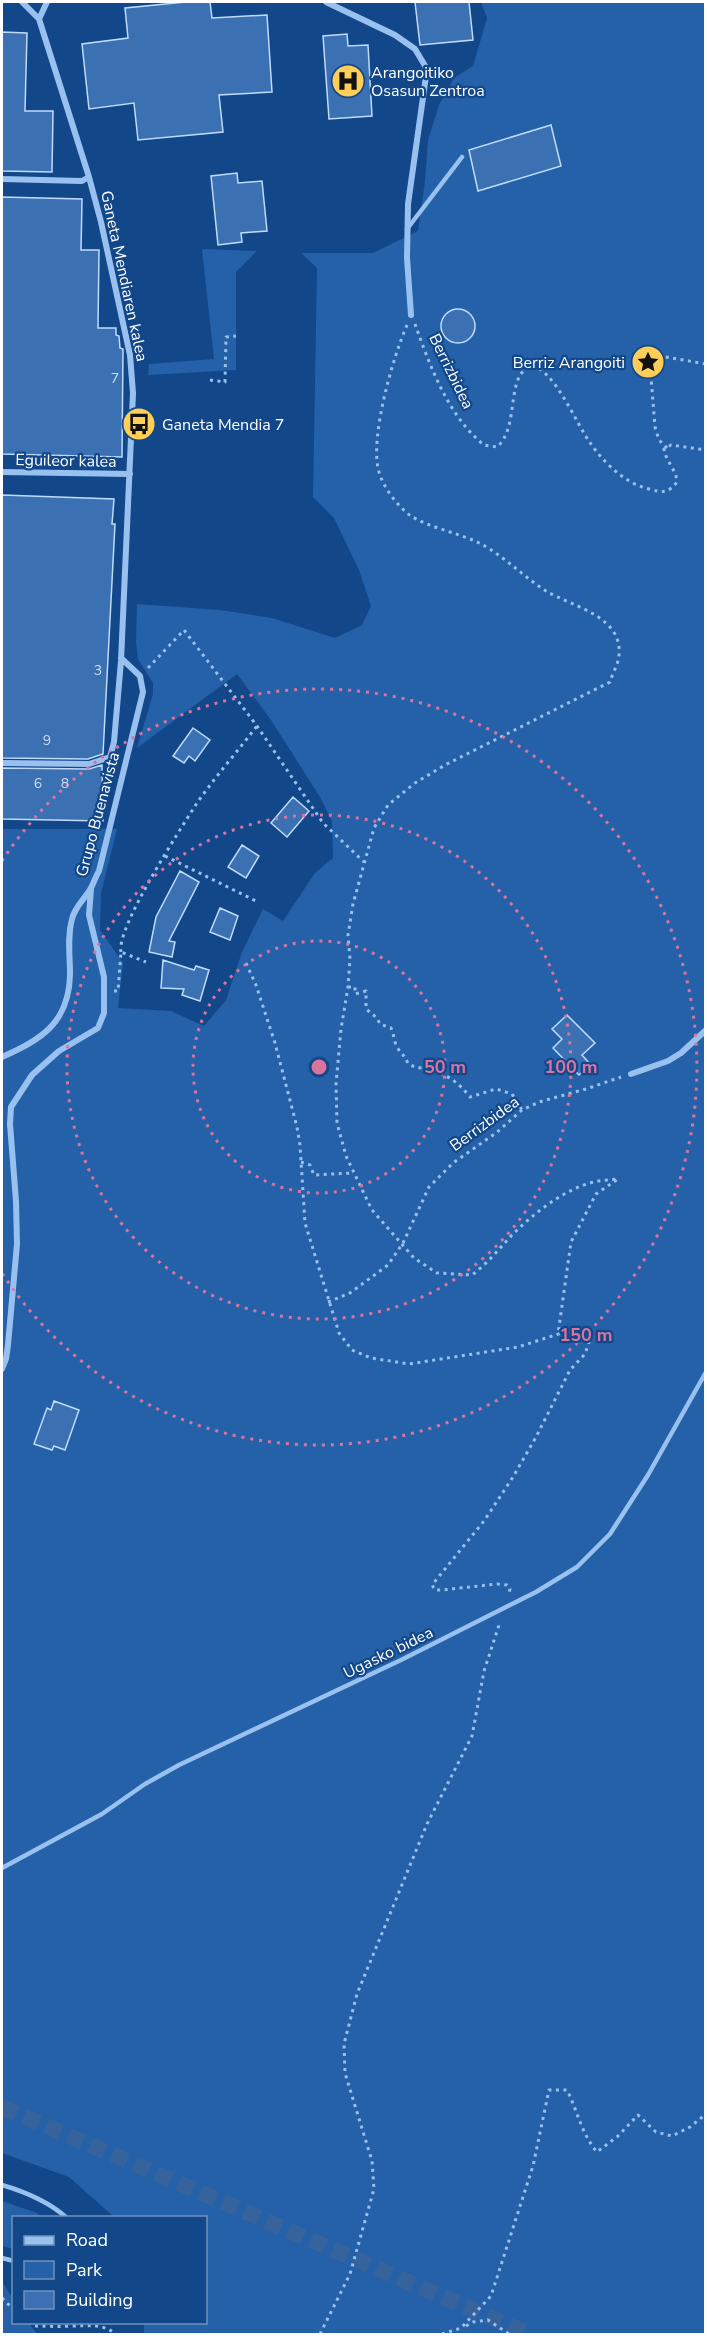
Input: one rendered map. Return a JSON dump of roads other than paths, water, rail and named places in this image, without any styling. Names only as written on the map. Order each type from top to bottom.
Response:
[{"type":"street","name":"Ganeta Mendiaren kalea","points":[[2,763],[88,764],[110,757],[114,742],[121,658],[133,393],[130,355],[89,177],[39,20],[22,2]]},
{"type":"street","points":[[39,20],[47,2]]},
{"type":"street","points":[[326,2],[395,35],[415,49],[427,69],[408,204],[407,258],[411,315]]},
{"type":"street","points":[[2,179],[82,181],[89,177]]},
{"type":"street","name":"Eguileor kalea","points":[[2,472],[130,474]]},
{"type":"street","name":"Grupo Buenavista","points":[[2,1057],[42,1035],[56,1022],[65,1007],[69,992],[69,935],[72,917],[77,905],[91,889],[99,871],[143,692],[140,676],[121,658]]},
{"type":"street","points":[[2,1369],[8,1345],[17,1244],[11,1107],[32,1075],[58,1051],[98,1028],[104,1013],[104,977],[89,915],[91,889]]},
{"type":"street","points":[[631,1074],[668,1061],[681,1053],[705,1030]]},
{"type":"lane","points":[[407,229],[462,157]]},
{"type":"lane","name":"Ugasko bidea","points":[[2,1868],[102,1814],[145,1784],[179,1765],[401,1660],[536,1592],[577,1567],[610,1534],[648,1474],[705,1372]]},
{"type":"lane","points":[[2,2185],[24,2191],[55,2207],[66,2216]]},
{"type":"tunnel","points":[[2,2107],[529,2334]]},
{"type":"place","name":"Arangoitiko Osasun Zentroa","points":[[348,81]]},
{"type":"place","name":"Berriz Arangoiti","points":[[648,362]]},
{"type":"place","name":"Ganeta Mendia 7","points":[[139,424]]}]
